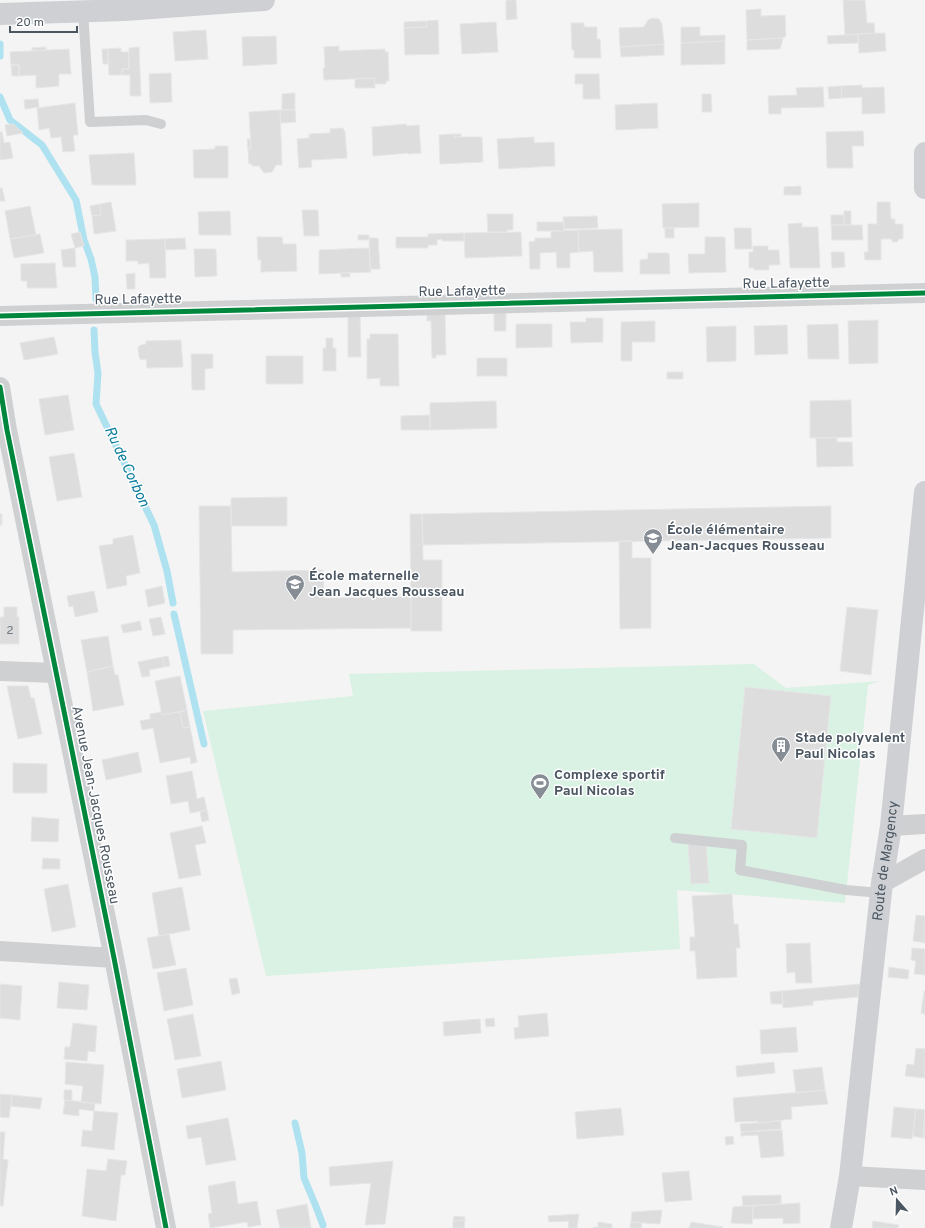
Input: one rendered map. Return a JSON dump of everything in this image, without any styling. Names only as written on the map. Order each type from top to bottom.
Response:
[{"type":"main road","points":[[0,14],[83,11],[125,5],[264,0]]},
{"type":"main road","points":[[925,153],[925,188]]},
{"type":"main road","name":"Route de Margency","points":[[841,1228],[850,1176],[882,888],[891,826],[925,492]]},
{"type":"street","name":"Rue Lafayette","points":[[0,316],[925,293]]},
{"type":"street","name":"Avenue Jean-Jacques Rousseau","points":[[0,387],[4,430],[56,673],[114,958],[166,1228]]},
{"type":"street","points":[[0,671],[56,673]]},
{"type":"street","points":[[891,826],[925,824]]},
{"type":"street","points":[[882,888],[925,859]]},
{"type":"street","points":[[0,951],[114,958]]},
{"type":"street","points":[[850,1176],[925,1180]]},
{"type":"lane","points":[[83,11],[90,122],[146,120],[161,124]]},
{"type":"lane","points":[[675,838],[742,845],[740,870],[846,890],[882,888]]},
{"type":"green space","name":"Complexe sportif Paul Nicolas","points":[[754,664],[786,688],[880,681],[868,685],[845,903],[677,890],[680,949],[266,976],[203,711],[353,696],[349,674]]},
{"type":"building","points":[[506,0],[516,0],[517,19],[506,20]]},
{"type":"building","points":[[843,0],[865,0],[867,23],[874,23],[875,33],[845,35]]},
{"type":"building","points":[[761,9],[761,16],[785,15],[786,36],[783,38],[747,40],[746,10]]},
{"type":"building","points":[[653,18],[659,19],[662,24],[664,44],[620,47],[619,28],[644,27],[648,20]]},
{"type":"building","points":[[438,20],[439,54],[405,55],[404,28],[427,27],[426,21]]},
{"type":"building","points":[[426,21],[427,27],[404,28],[404,22]]},
{"type":"building","points":[[496,22],[498,52],[462,54],[460,24]]},
{"type":"building","points":[[571,23],[584,23],[584,27],[597,27],[597,39],[600,39],[601,58],[574,58],[574,50],[572,50]]},
{"type":"building","points":[[681,27],[700,27],[700,36],[725,35],[725,41],[681,43]]},
{"type":"building","points":[[206,30],[208,59],[175,61],[173,32]]},
{"type":"building","points":[[885,33],[886,51],[859,53],[858,34]]},
{"type":"building","points":[[858,34],[858,43],[828,44],[827,36]]},
{"type":"building","points":[[276,36],[277,64],[243,66],[242,37]]},
{"type":"building","points":[[783,38],[780,49],[747,50],[747,40]]},
{"type":"building","points":[[725,41],[725,64],[681,65],[681,43]]},
{"type":"building","points":[[664,44],[664,55],[621,57],[620,47]]},
{"type":"building","points":[[339,46],[339,51],[385,49],[385,52],[388,52],[389,81],[386,81],[386,84],[375,84],[374,78],[324,80],[324,47]]},
{"type":"building","points":[[46,47],[46,50],[32,51],[32,48]]},
{"type":"building","points":[[139,47],[141,96],[130,96],[130,75],[122,75],[122,69],[129,69],[129,48]]},
{"type":"building","points":[[121,48],[121,52],[129,52],[129,69],[122,69],[122,75],[109,75],[108,49]]},
{"type":"building","points":[[69,49],[71,74],[59,74],[59,86],[36,88],[36,75],[19,76],[19,65],[11,65],[10,52]]},
{"type":"building","points":[[102,49],[108,49],[108,64],[103,64]]},
{"type":"building","points":[[11,65],[19,65],[19,76],[12,76]]},
{"type":"building","points":[[171,73],[172,102],[150,103],[149,74]]},
{"type":"building","points":[[575,74],[599,74],[600,99],[583,99],[583,84],[575,84]]},
{"type":"building","points":[[374,78],[375,88],[355,88],[355,79]]},
{"type":"building","points":[[862,85],[862,88],[884,87],[885,113],[862,114],[862,97],[842,98],[841,86]]},
{"type":"building","points":[[841,86],[842,98],[829,99],[828,87]]},
{"type":"building","points":[[823,87],[824,107],[781,108],[781,114],[769,114],[768,96],[797,95],[796,88]]},
{"type":"building","points":[[295,93],[295,110],[282,110],[282,94]]},
{"type":"building","points":[[702,94],[711,94],[712,112],[702,112]]},
{"type":"building","points":[[38,99],[39,107],[25,109],[24,100]]},
{"type":"building","points":[[75,103],[78,135],[73,135],[75,151],[63,152],[61,137],[51,138],[49,128],[39,130],[37,108]]},
{"type":"building","points":[[657,103],[658,128],[616,130],[615,105]]},
{"type":"building","points":[[280,110],[282,165],[276,165],[272,172],[264,173],[259,166],[252,166],[252,164],[249,164],[248,149],[251,149],[249,112]]},
{"type":"building","points":[[280,110],[295,110],[296,122],[281,123]]},
{"type":"building","points":[[13,124],[23,133],[7,136],[5,125]]},
{"type":"building","points":[[406,124],[407,126],[419,125],[421,153],[373,156],[372,127]]},
{"type":"building","points":[[343,128],[345,131],[347,158],[311,160],[312,167],[299,168],[297,139],[309,138],[309,134],[330,133],[330,129]]},
{"type":"building","points":[[863,131],[864,146],[852,146],[853,168],[827,168],[826,132]]},
{"type":"building","points":[[0,132],[2,132],[4,143],[10,142],[13,158],[0,160]]},
{"type":"building","points":[[454,134],[454,137],[482,137],[483,162],[440,164],[439,135]]},
{"type":"building","points":[[454,134],[461,134],[461,137],[454,137]]},
{"type":"building","points":[[534,137],[534,143],[554,142],[555,166],[499,169],[497,139]]},
{"type":"building","points":[[247,139],[250,139],[251,149],[248,149]]},
{"type":"building","points":[[215,146],[228,146],[228,178],[194,178],[193,150],[215,149]]},
{"type":"building","points":[[134,153],[136,185],[92,185],[89,155]]},
{"type":"building","points":[[801,186],[801,195],[784,195],[784,187]]},
{"type":"building","points":[[0,188],[2,188],[5,201],[0,201]]},
{"type":"building","points":[[111,202],[116,231],[94,234],[92,216],[101,215],[100,204]]},
{"type":"building","points":[[877,202],[890,202],[891,219],[895,219],[895,224],[903,224],[903,239],[893,242],[891,239],[881,239],[881,260],[865,260],[864,252],[868,252],[868,224],[877,224]]},
{"type":"building","points":[[699,203],[699,227],[663,228],[662,204]]},
{"type":"building","points":[[100,204],[101,215],[92,216],[90,206]]},
{"type":"building","points":[[30,206],[36,235],[10,239],[5,211]]},
{"type":"building","points":[[302,210],[318,210],[319,236],[304,236]]},
{"type":"building","points":[[230,211],[231,235],[199,235],[198,212]]},
{"type":"building","points":[[844,211],[851,211],[851,225],[844,225]]},
{"type":"building","points":[[487,214],[513,214],[513,230],[507,230],[507,232],[488,232]]},
{"type":"building","points":[[831,215],[844,215],[844,225],[831,225]]},
{"type":"building","points":[[597,216],[598,228],[564,229],[563,217]]},
{"type":"building","points":[[537,222],[564,222],[564,231],[537,231]]},
{"type":"building","points":[[802,223],[802,227],[818,227],[820,268],[790,268],[788,224]]},
{"type":"building","points":[[831,225],[862,225],[863,240],[832,240]]},
{"type":"building","points":[[665,228],[674,228],[674,238],[665,238]]},
{"type":"building","points":[[734,228],[751,228],[752,249],[735,249]]},
{"type":"building","points":[[622,229],[623,272],[594,272],[593,251],[579,252],[578,230]]},
{"type":"building","points":[[578,230],[579,252],[570,253],[570,268],[557,268],[556,252],[540,253],[540,269],[530,269],[529,242],[535,241],[535,238],[551,238],[551,231]]},
{"type":"building","points":[[80,232],[84,246],[75,248],[71,234]]},
{"type":"building","points":[[521,232],[522,256],[465,258],[464,233]]},
{"type":"building","points":[[464,233],[464,241],[442,241],[442,239],[437,240],[437,245],[428,245],[428,248],[396,248],[396,237],[428,237],[428,234]]},
{"type":"building","points":[[40,234],[44,253],[14,258],[10,239]]},
{"type":"building","points":[[358,235],[369,235],[369,240],[358,240]]},
{"type":"building","points":[[257,237],[282,237],[283,244],[296,244],[297,271],[261,272],[261,260],[258,260]]},
{"type":"building","points":[[705,237],[725,237],[726,272],[689,273],[688,254],[705,254]]},
{"type":"building","points":[[185,238],[186,249],[165,250],[165,239]]},
{"type":"building","points":[[369,238],[378,238],[380,269],[370,269]]},
{"type":"building","points":[[165,239],[166,278],[150,278],[149,263],[138,264],[138,261],[126,261],[126,240]]},
{"type":"building","points":[[753,246],[768,246],[768,250],[779,250],[780,265],[769,265],[769,270],[754,270],[754,268],[749,268],[749,252],[753,252]]},
{"type":"building","points":[[75,248],[76,267],[63,267],[61,250]]},
{"type":"building","points":[[369,248],[371,272],[319,274],[319,250]]},
{"type":"building","points":[[194,249],[216,249],[217,276],[195,277]]},
{"type":"building","points":[[831,252],[844,252],[845,267],[832,268]]},
{"type":"building","points":[[648,253],[669,253],[670,274],[640,274],[640,260],[648,259]]},
{"type":"building","points":[[55,263],[57,288],[27,288],[27,281],[21,281],[21,264]]},
{"type":"building","points":[[135,273],[135,289],[127,289],[126,274]]},
{"type":"building","points":[[341,273],[350,273],[350,277],[341,277]]},
{"type":"building","points":[[506,311],[506,331],[494,331],[494,312]]},
{"type":"building","points":[[427,313],[445,313],[446,355],[436,355],[436,358],[432,358],[431,321],[427,321]]},
{"type":"building","points":[[360,315],[361,357],[348,357],[348,316]]},
{"type":"building","points":[[586,318],[603,318],[603,342],[571,343],[570,322],[586,322]]},
{"type":"building","points":[[878,320],[878,363],[849,364],[848,321]]},
{"type":"building","points":[[655,321],[655,342],[632,342],[632,361],[621,361],[621,322]]},
{"type":"building","points":[[516,324],[552,324],[552,347],[516,348]]},
{"type":"building","points":[[838,324],[839,359],[808,359],[807,325]]},
{"type":"building","points":[[787,325],[788,354],[755,355],[754,326]]},
{"type":"building","points":[[736,326],[736,361],[707,362],[706,327]]},
{"type":"building","points":[[370,334],[398,334],[399,386],[380,386],[380,378],[367,379],[367,339],[370,339]]},
{"type":"building","points":[[54,337],[58,354],[24,360],[20,343]]},
{"type":"building","points":[[326,338],[333,338],[333,348],[336,348],[336,371],[323,371],[323,348],[326,348]]},
{"type":"building","points":[[181,340],[183,367],[147,368],[146,359],[141,360],[139,357],[138,347],[146,344],[146,341]]},
{"type":"building","points":[[191,354],[213,354],[213,368],[205,369],[205,390],[192,390]]},
{"type":"building","points":[[266,356],[303,356],[303,384],[266,384]]},
{"type":"building","points":[[477,358],[507,358],[507,376],[477,376]]},
{"type":"building","points":[[667,372],[683,372],[683,379],[667,379]]},
{"type":"building","points":[[68,395],[74,430],[45,435],[39,399]]},
{"type":"building","points":[[851,400],[852,437],[810,438],[810,401]]},
{"type":"building","points":[[496,401],[497,428],[430,430],[430,403]]},
{"type":"building","points":[[430,415],[430,430],[401,430],[401,416]]},
{"type":"building","points":[[816,438],[837,438],[837,442],[852,442],[853,466],[817,467]]},
{"type":"building","points":[[74,453],[82,497],[57,501],[49,457]]},
{"type":"building","points":[[287,497],[287,526],[231,526],[231,498]]},
{"type":"building","points":[[199,506],[231,506],[232,572],[323,570],[324,598],[411,596],[411,628],[233,630],[233,654],[201,654]]},
{"type":"building","points":[[831,506],[831,538],[423,545],[422,514]]},
{"type":"building","points":[[0,514],[2,514],[2,525],[0,525]]},
{"type":"building","points":[[410,514],[422,514],[423,560],[442,560],[442,631],[411,631]]},
{"type":"building","points":[[133,535],[140,573],[126,576],[127,585],[107,589],[99,546],[113,544],[113,539]]},
{"type":"building","points":[[619,541],[632,541],[632,558],[651,558],[651,628],[620,629]]},
{"type":"building","points":[[162,586],[165,603],[148,607],[145,590]]},
{"type":"building","points":[[94,591],[98,612],[75,617],[73,606],[69,607],[67,596]]},
{"type":"building","points":[[4,607],[17,607],[17,617],[19,617],[19,644],[0,644],[0,617],[4,617]]},
{"type":"building","points":[[847,607],[878,610],[871,675],[840,671]]},
{"type":"building","points":[[161,617],[165,634],[153,636],[149,619]]},
{"type":"building","points":[[140,621],[142,630],[123,633],[121,625]]},
{"type":"building","points":[[108,636],[113,666],[87,672],[81,640]]},
{"type":"building","points":[[168,656],[170,666],[164,667],[163,657]]},
{"type":"building","points":[[163,657],[164,667],[149,670],[150,676],[142,677],[138,662]]},
{"type":"building","points":[[113,666],[115,675],[118,675],[124,705],[93,711],[87,672]]},
{"type":"building","points":[[180,676],[187,710],[162,715],[155,681]]},
{"type":"building","points":[[7,686],[28,686],[31,698],[34,698],[42,734],[18,739]]},
{"type":"building","name":"Stade polyvalent Paul Nicolas","points":[[745,687],[831,696],[817,838],[731,829]]},
{"type":"building","points":[[187,710],[190,727],[183,728],[180,712]]},
{"type":"building","points":[[161,712],[162,715],[180,712],[183,728],[190,727],[197,762],[191,764],[190,757],[160,763],[153,728],[142,730],[140,721],[150,719],[150,714]]},
{"type":"building","points":[[138,752],[142,772],[106,780],[102,760]]},
{"type":"building","points":[[13,763],[47,764],[47,793],[13,793]]},
{"type":"building","points":[[192,771],[197,799],[204,797],[207,810],[190,813],[188,801],[171,804],[166,776]]},
{"type":"building","points":[[207,810],[209,820],[202,822],[200,812]]},
{"type":"building","points":[[32,817],[59,819],[58,842],[31,841]]},
{"type":"building","points":[[202,826],[206,843],[195,845],[201,875],[179,879],[170,833]]},
{"type":"building","points":[[706,843],[709,883],[691,884],[688,844]]},
{"type":"building","points":[[43,858],[60,859],[60,869],[42,869]]},
{"type":"building","points":[[68,884],[76,927],[52,932],[44,889]]},
{"type":"building","points":[[182,887],[190,930],[159,936],[152,893]]},
{"type":"building","points":[[732,894],[734,924],[738,924],[740,948],[736,948],[737,977],[697,979],[695,951],[690,951],[690,937],[695,937],[692,896]]},
{"type":"building","points":[[916,915],[925,916],[925,943],[913,941]]},
{"type":"building","points":[[169,934],[176,965],[153,969],[147,938]]},
{"type":"building","points":[[810,943],[812,983],[796,983],[795,972],[787,973],[786,944]]},
{"type":"building","points":[[912,948],[925,949],[925,975],[914,974],[916,961],[911,960]]},
{"type":"building","points":[[889,967],[909,970],[908,979],[888,977]]},
{"type":"building","points":[[186,968],[193,1005],[164,1011],[157,973]]},
{"type":"building","points":[[237,978],[240,993],[232,995],[229,979]]},
{"type":"building","points":[[59,982],[89,985],[87,1010],[57,1008]]},
{"type":"building","points":[[0,984],[22,986],[20,1020],[0,1018]]},
{"type":"building","points":[[860,984],[858,997],[813,1001],[813,1005],[783,1008],[782,991]]},
{"type":"building","points":[[782,991],[783,1004],[771,1004],[770,992]]},
{"type":"building","points":[[925,991],[925,1014],[921,1013]]},
{"type":"building","points":[[547,1013],[549,1036],[515,1039],[514,1028],[519,1027],[518,1016]]},
{"type":"building","points":[[193,1014],[201,1056],[175,1060],[167,1019]]},
{"type":"building","points":[[494,1018],[495,1026],[486,1027],[485,1019]]},
{"type":"building","points":[[480,1019],[481,1033],[444,1036],[443,1022]]},
{"type":"building","points":[[73,1023],[97,1026],[95,1052],[88,1051],[87,1061],[64,1059],[65,1047],[70,1047]]},
{"type":"building","points":[[796,1027],[798,1052],[761,1054],[760,1030]]},
{"type":"building","points":[[916,1048],[925,1049],[925,1078],[905,1076],[907,1064],[914,1065]]},
{"type":"building","points":[[221,1061],[226,1090],[182,1098],[177,1069]]},
{"type":"building","points":[[66,1062],[104,1065],[101,1104],[81,1102],[83,1086],[65,1084]]},
{"type":"building","points":[[774,1062],[775,1073],[737,1077],[736,1066]]},
{"type":"building","points":[[822,1067],[825,1090],[796,1093],[793,1070]]},
{"type":"building","points":[[64,1090],[72,1090],[72,1101],[64,1100]]},
{"type":"building","points":[[825,1090],[828,1104],[791,1107],[792,1119],[758,1123],[758,1121],[735,1122],[733,1098]]},
{"type":"building","points":[[0,1094],[12,1095],[9,1118],[0,1117]]},
{"type":"building","points":[[12,1095],[42,1098],[40,1109],[11,1106]]},
{"type":"building","points":[[65,1100],[95,1103],[94,1111],[79,1109],[79,1116],[63,1114]]},
{"type":"building","points":[[894,1107],[916,1109],[912,1139],[891,1137]]},
{"type":"building","points":[[621,1108],[624,1135],[577,1139],[575,1112]]},
{"type":"building","points":[[916,1109],[925,1110],[923,1138],[913,1136]]},
{"type":"building","points":[[94,1111],[118,1113],[114,1150],[81,1146],[83,1130],[92,1131]]},
{"type":"building","points":[[228,1118],[236,1160],[206,1165],[201,1137],[188,1139],[186,1126]]},
{"type":"building","points":[[781,1121],[781,1129],[741,1132],[740,1124]]},
{"type":"building","points":[[925,1122],[925,1138],[923,1138]]},
{"type":"building","points":[[782,1130],[784,1156],[761,1158],[758,1135],[741,1136],[741,1132]]},
{"type":"building","points":[[0,1132],[5,1132],[3,1159],[8,1160],[3,1206],[0,1206]]},
{"type":"building","points":[[733,1136],[734,1144],[726,1145],[725,1137]]},
{"type":"building","points":[[108,1159],[127,1161],[125,1175],[121,1175],[116,1221],[82,1216],[87,1169],[106,1171]]},
{"type":"building","points":[[393,1161],[385,1224],[365,1225],[371,1183],[330,1186],[329,1167]]},
{"type":"building","points":[[689,1171],[692,1200],[665,1202],[662,1173]]},
{"type":"building","points":[[235,1181],[238,1204],[257,1201],[261,1225],[248,1227],[247,1222],[210,1228],[208,1214],[212,1213],[208,1186]]},
{"type":"building","points":[[781,1195],[781,1204],[743,1206],[742,1196]]},
{"type":"building","points":[[800,1203],[800,1223],[783,1224],[783,1218],[753,1219],[753,1206]]},
{"type":"building","points":[[307,1204],[311,1228],[280,1228],[276,1210]]},
{"type":"building","points":[[753,1206],[752,1224],[731,1223],[733,1207]]},
{"type":"building","points":[[662,1210],[660,1224],[631,1222],[632,1212]]},
{"type":"building","points":[[579,1214],[577,1228],[568,1228],[569,1221],[549,1222],[548,1216]]},
{"type":"building","points":[[454,1216],[465,1217],[465,1220],[453,1221]]},
{"type":"building","points":[[465,1220],[464,1228],[453,1228],[453,1221]]},
{"type":"building","points":[[873,1221],[899,1225],[898,1228],[872,1228]]},
{"type":"building","points":[[598,1222],[612,1224],[612,1228],[594,1228],[598,1227]]},
{"type":"building","points":[[631,1222],[642,1223],[641,1228],[630,1228]]},
{"type":"building","points":[[691,1222],[723,1227],[723,1228],[689,1228]]},
{"type":"waterway","name":"Ru de Corbon","points":[[0,44],[0,56]]},
{"type":"waterway","name":"Ru de Corbon","points":[[0,97],[10,120],[42,145],[76,200],[84,240],[91,259],[95,277],[96,299]]},
{"type":"waterway","name":"Ru de Corbon","points":[[94,330],[98,373],[96,404],[154,525],[167,571],[173,603]]},
{"type":"waterway","name":"Ru de Corbon","points":[[174,614],[204,744]]},
{"type":"waterway","name":"Ru de Corbon","points":[[295,1123],[302,1153],[304,1178],[323,1225]]},
{"type":"cycle path","points":[[0,316],[925,293]]},
{"type":"cycle path","points":[[0,387],[7,430],[114,958],[166,1228]]},
{"type":"place","name":"École élémentaire Jean-Jacques Rousseau","points":[[653,555]]},
{"type":"place","name":"École maternelle Jean Jacques Rousseau","points":[[295,601]]},
{"type":"place","name":"Stade polyvalent Paul Nicolas","points":[[781,763]]},
{"type":"place","name":"Complexe sportif Paul Nicolas","points":[[540,800]]}]
